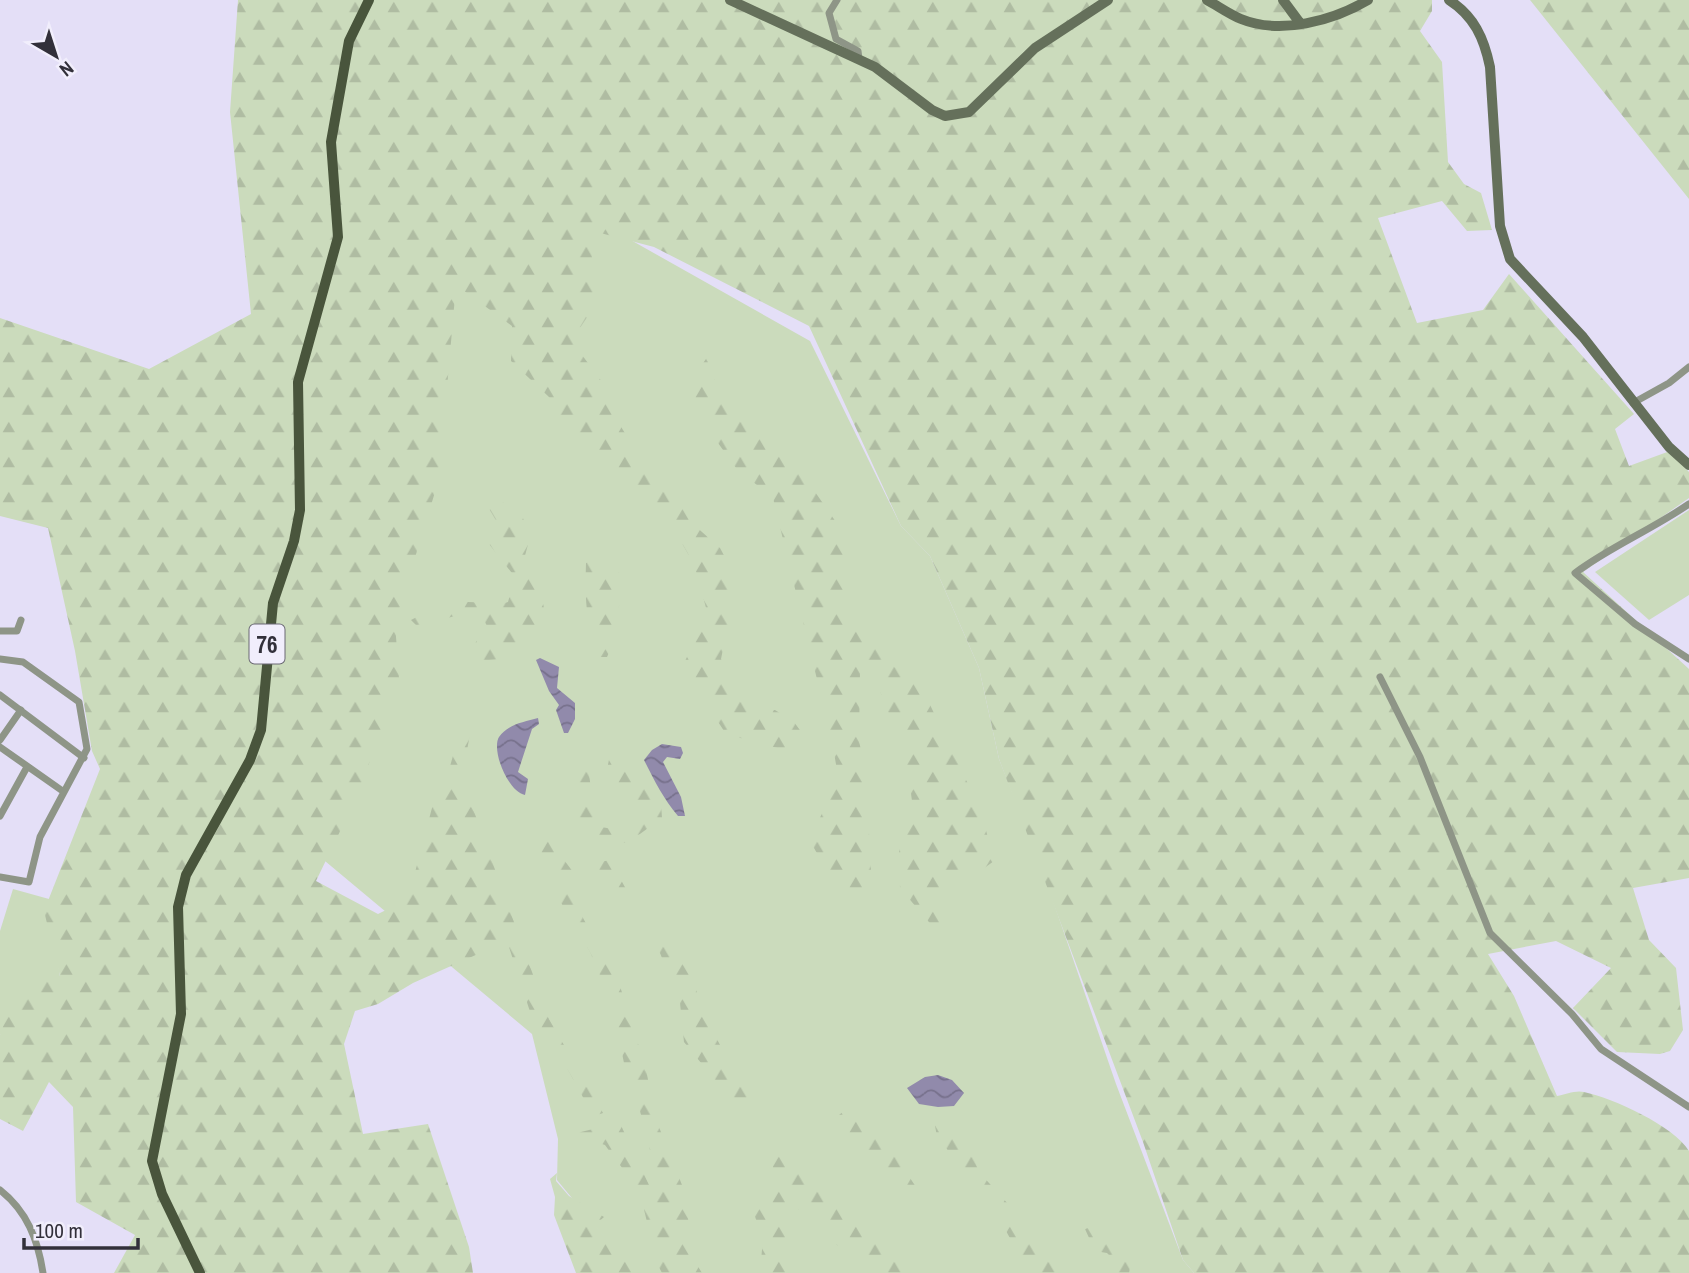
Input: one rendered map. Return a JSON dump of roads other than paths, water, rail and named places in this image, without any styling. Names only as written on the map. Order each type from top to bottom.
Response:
[{"type":"main road","name":"76","points":[[200,1273],[162,1194],[152,1161],[181,1014],[178,907],[186,875],[250,760],[261,730],[272,603],[294,541],[300,510],[298,382],[338,237],[331,142],[349,41],[369,0]]},
{"type":"street","points":[[730,0],[875,67],[932,110],[945,116],[958,116],[979,103],[1035,48],[1108,0]]},
{"type":"street","points":[[836,0],[829,13],[836,39],[858,51],[859,59]]},
{"type":"street","points":[[1207,0],[1242,19],[1274,25],[1325,20],[1368,0]]},
{"type":"street","points":[[1283,0],[1300,23]]},
{"type":"street","points":[[1449,0],[1461,8],[1477,26],[1485,42],[1490,66],[1500,226],[1510,258],[1583,337],[1669,447],[1689,465]]},
{"type":"street","points":[[1633,403],[1669,383],[1689,367]]},
{"type":"street","points":[[1689,504],[1650,531],[1614,551],[1605,551],[1575,573],[1635,624],[1689,659]]},
{"type":"street","points":[[0,631],[17,631],[21,620]]},
{"type":"street","points":[[0,660],[23,662],[79,702],[87,749],[40,838],[29,882],[0,877]]},
{"type":"street","points":[[1380,677],[1420,757],[1490,933],[1572,1014],[1601,1049],[1689,1107]]},
{"type":"street","points":[[0,695],[84,758]]},
{"type":"street","points":[[0,740],[21,710]]},
{"type":"street","points":[[0,747],[64,792]]},
{"type":"street","points":[[0,817],[27,767]]},
{"type":"street","points":[[0,1190],[26,1218],[37,1245],[43,1273]]},
{"type":"water","points":[[540,658],[559,667],[557,688],[575,703],[575,719],[568,733],[564,733],[556,710],[559,705],[549,691],[536,660]]},
{"type":"water","points":[[538,718],[539,724],[532,729],[518,772],[528,779],[525,795],[507,779],[499,760],[497,743],[507,729]]},
{"type":"water","points":[[662,744],[681,747],[683,753],[680,759],[667,757],[663,762],[681,797],[685,816],[678,816],[659,789],[644,760],[652,750]]},
{"type":"water","points":[[938,1075],[952,1080],[964,1093],[954,1106],[919,1104],[907,1088],[925,1077]]}]
